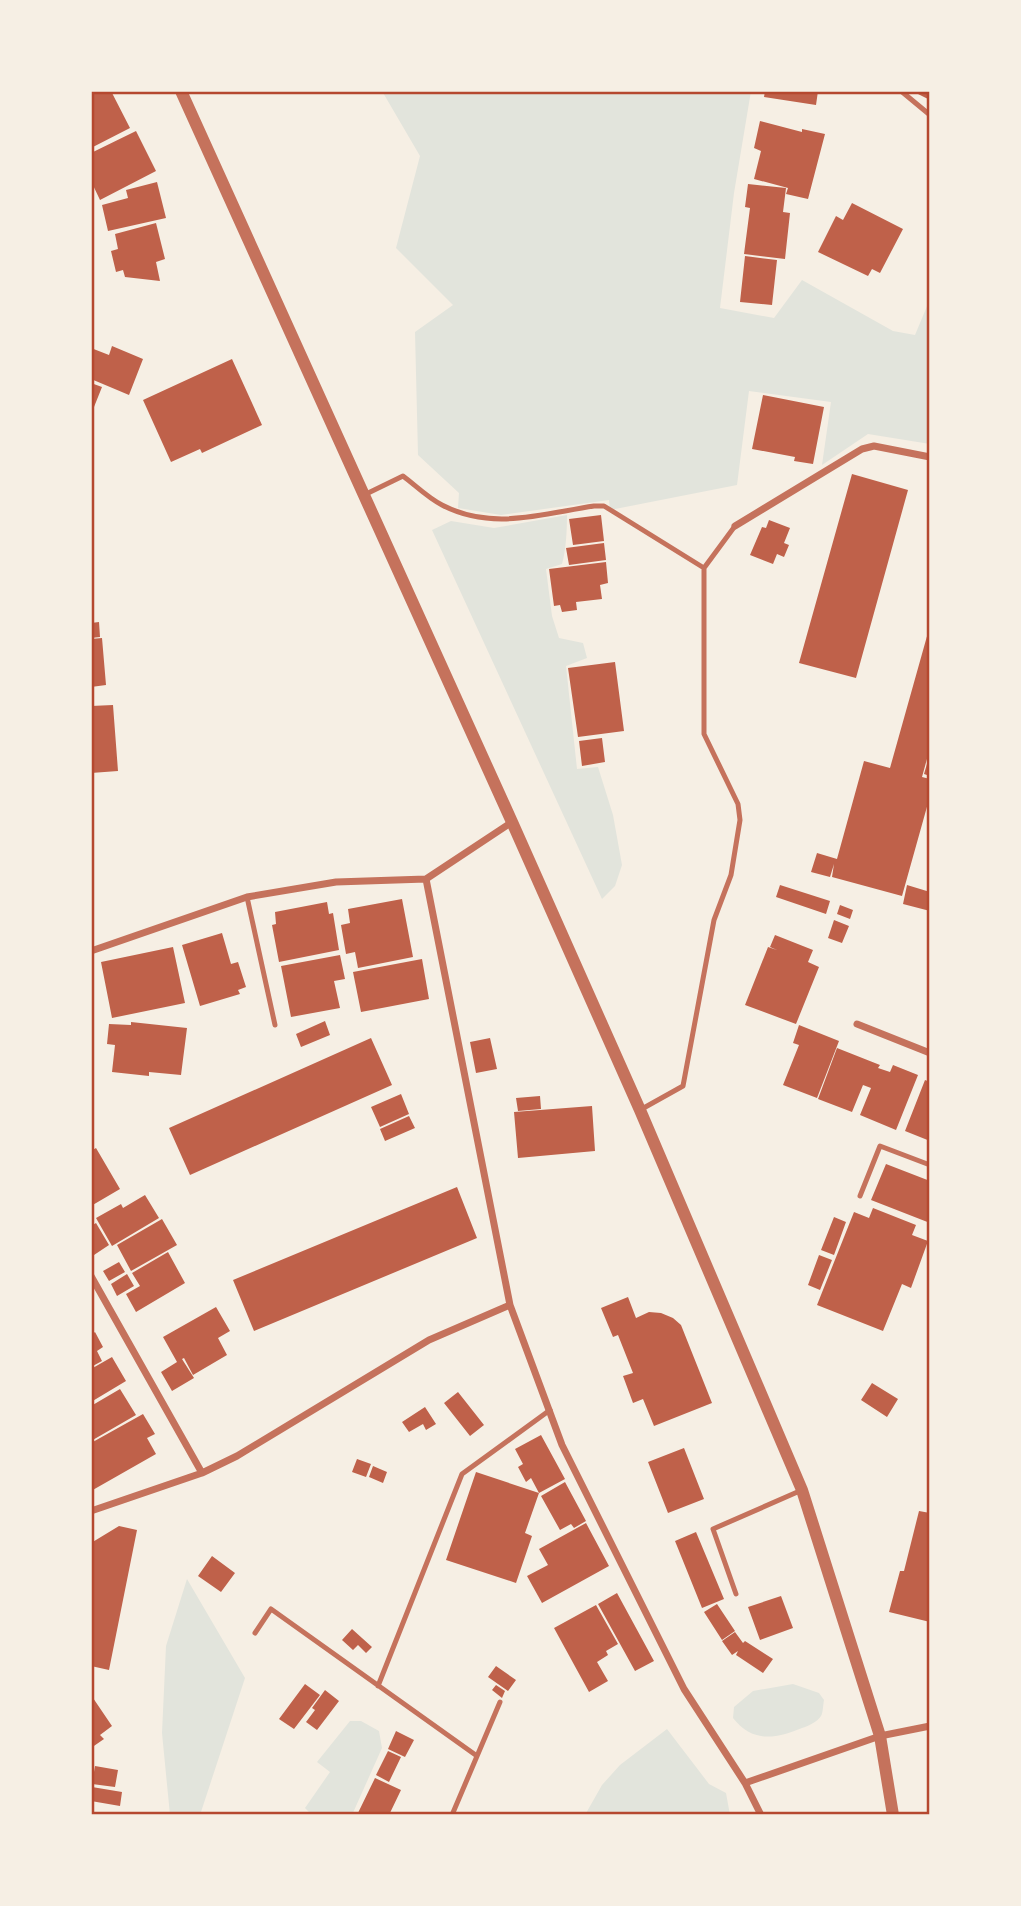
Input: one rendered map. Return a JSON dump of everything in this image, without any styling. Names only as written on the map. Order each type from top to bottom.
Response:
[{"type":"street","points":[[181,91],[640,1110],[802,1490],[880,1735],[893,1815]]},
{"type":"street","points":[[735,526],[862,449],[874,446],[930,457]]},
{"type":"street","points":[[91,951],[247,897],[336,882],[426,879],[512,822]]},
{"type":"street","points":[[426,879],[510,1305],[562,1445],[684,1689],[745,1783],[761,1815]]},
{"type":"street","points":[[857,1024],[930,1053]]},
{"type":"street","points":[[91,1276],[202,1473]]},
{"type":"street","points":[[91,1511],[202,1473],[237,1456],[429,1340],[510,1305]]},
{"type":"street","points":[[745,1783],[880,1735],[930,1727]]},
{"type":"lane","points":[[901,91],[930,115]]},
{"type":"lane","points":[[364,495],[403,476],[439,503],[458,512],[488,520],[604,506],[704,568]]},
{"type":"lane","points":[[640,1110],[684,1086],[714,920],[731,875],[740,820],[738,804],[704,734],[704,568],[735,526]]},
{"type":"lane","points":[[247,897],[275,1025]]},
{"type":"lane","points":[[860,1196],[880,1146],[930,1166]]},
{"type":"lane","points":[[378,1686],[462,1474],[550,1410]]},
{"type":"lane","points":[[736,1594],[713,1529],[802,1490]]},
{"type":"lane","points":[[256,1633],[271,1609],[477,1756]]},
{"type":"lane","points":[[452,1815],[500,1702]]},
{"type":"shaded area","points":[[382,91],[751,91],[734,193],[720,308],[774,318],[802,280],[893,331],[915,335],[930,299],[930,444],[868,434],[822,465],[831,402],[749,391],[737,485],[610,510],[609,500],[501,515],[458,508],[459,493],[418,455],[415,332],[453,305],[396,248],[420,156]]},
{"type":"shaded area","points":[[567,515],[562,564],[546,569],[552,616],[559,638],[583,643],[587,658],[566,666],[577,769],[598,767],[613,815],[622,865],[615,886],[602,899],[432,530],[451,521],[494,528]]},
{"type":"shaded area","points":[[187,1579],[245,1678],[200,1815],[170,1815],[162,1733],[166,1646]]},
{"type":"shaded area","points":[[793,1684],[819,1693],[824,1700],[821,1716],[812,1724],[783,1735],[765,1736],[748,1732],[733,1718],[734,1707],[753,1691]]},
{"type":"shaded area","points":[[350,1721],[361,1721],[379,1731],[382,1748],[352,1815],[312,1815],[305,1808],[330,1772],[317,1762]]},
{"type":"shaded area","points":[[667,1729],[709,1784],[726,1793],[730,1815],[585,1815],[602,1785],[620,1765]]},
{"type":"building","points":[[98,91],[111,91],[130,128],[91,148],[91,95]]},
{"type":"building","points":[[765,91],[818,91],[816,105],[764,97]]},
{"type":"building","points":[[920,91],[930,91],[930,100],[918,94]]},
{"type":"building","points":[[760,121],[802,132],[802,129],[825,134],[808,199],[786,194],[788,188],[754,179],[761,151],[754,148]]},
{"type":"building","points":[[136,131],[156,171],[100,200],[91,181],[91,153]]},
{"type":"building","points":[[157,182],[166,218],[108,231],[102,205],[128,198],[126,190]]},
{"type":"building","points":[[748,184],[786,188],[783,212],[790,213],[785,259],[744,254],[750,208],[745,207]]},
{"type":"building","points":[[852,203],[903,229],[880,273],[872,269],[868,276],[818,252],[836,216],[843,220]]},
{"type":"building","points":[[156,223],[165,259],[156,262],[160,281],[125,277],[123,270],[116,272],[111,251],[118,249],[115,234]]},
{"type":"building","points":[[745,256],[777,260],[772,305],[740,302]]},
{"type":"building","points":[[112,346],[143,359],[129,395],[91,379],[91,348],[109,355]]},
{"type":"building","points":[[232,359],[262,425],[202,453],[200,449],[171,462],[143,400]]},
{"type":"building","points":[[91,383],[102,387],[94,407],[91,405]]},
{"type":"building","points":[[763,395],[824,407],[813,464],[794,461],[795,457],[752,449]]},
{"type":"building","points":[[852,474],[908,490],[856,678],[799,663]]},
{"type":"building","points":[[601,515],[604,541],[573,545],[569,519]]},
{"type":"building","points":[[769,520],[790,528],[784,543],[789,545],[784,557],[777,554],[773,564],[750,555],[762,527],[766,528]]},
{"type":"building","points":[[604,543],[606,560],[569,565],[566,548]]},
{"type":"building","points":[[606,562],[608,583],[600,585],[602,599],[576,602],[577,610],[562,612],[560,605],[554,606],[549,569]]},
{"type":"building","points":[[99,622],[100,637],[91,638],[91,623]]},
{"type":"building","points":[[929,629],[930,748],[922,777],[930,779],[930,796],[902,896],[832,877],[834,864],[830,877],[811,872],[817,853],[837,859],[864,761],[890,768]]},
{"type":"building","points":[[102,638],[106,685],[91,687],[91,639]]},
{"type":"building","points":[[615,662],[624,731],[578,737],[568,668]]},
{"type":"building","points":[[113,705],[118,771],[91,773],[91,706]]},
{"type":"building","points":[[602,738],[605,762],[582,766],[579,741]]},
{"type":"building","points":[[930,758],[930,776],[924,774]]},
{"type":"building","points":[[780,885],[830,901],[826,914],[776,897]]},
{"type":"building","points":[[907,885],[930,892],[930,911],[903,904]]},
{"type":"building","points":[[402,899],[413,957],[358,968],[355,952],[346,954],[341,925],[350,923],[348,909]]},
{"type":"building","points":[[327,902],[329,914],[333,913],[339,950],[279,962],[272,925],[276,924],[275,912]]},
{"type":"building","points":[[840,905],[853,910],[850,919],[837,914]]},
{"type":"building","points":[[834,920],[849,926],[842,943],[828,938]]},
{"type":"building","points":[[222,933],[231,964],[238,962],[246,987],[238,990],[240,994],[200,1006],[182,945]]},
{"type":"building","points":[[775,935],[813,950],[808,962],[819,967],[796,1024],[745,1005],[768,947],[777,950],[770,947]]},
{"type":"building","points":[[173,947],[185,1003],[112,1018],[101,962]]},
{"type":"building","points":[[340,955],[345,979],[334,981],[340,1008],[291,1017],[281,966]]},
{"type":"building","points":[[422,959],[429,999],[361,1012],[353,972]]},
{"type":"building","points":[[325,1021],[330,1035],[301,1047],[296,1034]]},
{"type":"building","points":[[131,1022],[187,1028],[181,1075],[149,1072],[149,1076],[112,1072],[115,1045],[107,1044],[109,1024],[131,1025]]},
{"type":"building","points":[[799,1025],[839,1041],[817,1098],[783,1085],[799,1045],[793,1043]]},
{"type":"building","points":[[371,1038],[392,1085],[190,1175],[169,1128]]},
{"type":"building","points":[[490,1038],[497,1069],[476,1073],[470,1042]]},
{"type":"building","points":[[837,1048],[880,1065],[878,1068],[890,1072],[893,1065],[918,1075],[896,1130],[860,1115],[871,1088],[863,1085],[852,1112],[818,1099]]},
{"type":"building","points":[[925,1080],[930,1082],[930,1141],[905,1131]]},
{"type":"building","points":[[401,1094],[409,1114],[380,1127],[371,1107]]},
{"type":"building","points":[[540,1096],[541,1109],[518,1111],[516,1098]]},
{"type":"building","points":[[592,1106],[595,1151],[518,1158],[514,1112]]},
{"type":"building","points":[[409,1116],[415,1128],[385,1141],[380,1129]]},
{"type":"building","points":[[96,1148],[120,1189],[91,1206],[91,1151]]},
{"type":"building","points":[[886,1164],[930,1181],[930,1223],[871,1200]]},
{"type":"building","points":[[457,1187],[477,1238],[254,1331],[233,1280]]},
{"type":"building","points":[[145,1195],[159,1218],[112,1246],[96,1218],[121,1204],[123,1208]]},
{"type":"building","points":[[873,1208],[916,1225],[912,1235],[928,1241],[911,1288],[902,1284],[883,1331],[817,1305],[854,1212],[869,1218]]},
{"type":"building","points":[[834,1217],[846,1222],[834,1255],[821,1250]]},
{"type":"building","points":[[162,1219],[177,1245],[131,1271],[117,1245]]},
{"type":"building","points":[[96,1223],[109,1245],[94,1255],[91,1250],[91,1226]]},
{"type":"building","points":[[168,1252],[185,1283],[136,1312],[126,1294],[140,1286],[132,1273]]},
{"type":"building","points":[[819,1255],[832,1260],[820,1290],[808,1285]]},
{"type":"building","points":[[119,1262],[125,1272],[109,1281],[103,1271]]},
{"type":"building","points":[[127,1274],[134,1286],[117,1296],[111,1284]]},
{"type":"building","points":[[628,1297],[636,1318],[649,1312],[661,1313],[681,1325],[712,1403],[654,1426],[643,1399],[633,1403],[623,1376],[633,1373],[618,1335],[613,1337],[601,1308]]},
{"type":"building","points":[[216,1307],[230,1331],[218,1338],[227,1355],[193,1375],[184,1358],[182,1359],[194,1378],[172,1391],[161,1372],[177,1362],[163,1337]]},
{"type":"building","points":[[95,1332],[103,1347],[97,1351],[102,1361],[91,1367],[91,1335]]},
{"type":"building","points":[[112,1357],[126,1381],[91,1402],[91,1369]]},
{"type":"building","points":[[872,1383],[898,1399],[887,1417],[861,1400]]},
{"type":"building","points":[[120,1389],[136,1415],[91,1441],[91,1406]]},
{"type":"building","points":[[458,1392],[484,1425],[470,1436],[444,1403]]},
{"type":"building","points":[[425,1407],[436,1424],[426,1430],[423,1424],[409,1432],[402,1422]]},
{"type":"building","points":[[143,1414],[155,1434],[147,1438],[156,1454],[91,1491],[91,1443]]},
{"type":"building","points":[[541,1435],[565,1479],[539,1493],[531,1478],[526,1482],[518,1467],[523,1464],[515,1449]]},
{"type":"building","points":[[684,1448],[704,1499],[668,1513],[648,1462]]},
{"type":"building","points":[[357,1459],[371,1464],[366,1477],[352,1472]]},
{"type":"building","points":[[373,1466],[387,1472],[383,1483],[369,1477]]},
{"type":"building","points":[[476,1472],[539,1493],[525,1533],[532,1536],[516,1583],[446,1560]]},
{"type":"building","points":[[565,1482],[586,1521],[574,1528],[571,1524],[560,1530],[541,1496]]},
{"type":"building","points":[[919,1511],[930,1513],[930,1622],[889,1612],[900,1571],[904,1571]]},
{"type":"building","points":[[586,1523],[609,1566],[542,1603],[527,1576],[548,1565],[539,1549]]},
{"type":"building","points":[[119,1526],[137,1530],[109,1670],[91,1666],[91,1543]]},
{"type":"building","points":[[696,1532],[724,1599],[702,1608],[675,1541]]},
{"type":"building","points":[[212,1556],[235,1573],[221,1592],[198,1576]]},
{"type":"building","points":[[617,1593],[654,1661],[635,1671],[598,1604]]},
{"type":"building","points":[[781,1596],[793,1628],[760,1640],[748,1607]]},
{"type":"building","points":[[717,1604],[735,1631],[722,1640],[704,1612]]},
{"type":"building","points":[[596,1605],[618,1644],[606,1651],[608,1655],[597,1662],[608,1681],[589,1692],[554,1628]]},
{"type":"building","points":[[352,1629],[372,1647],[366,1653],[358,1645],[353,1650],[342,1640]]},
{"type":"building","points":[[735,1632],[743,1643],[745,1641],[773,1659],[763,1673],[736,1655],[738,1651],[732,1655],[722,1641]]},
{"type":"building","points":[[496,1666],[516,1680],[508,1691],[488,1677]]},
{"type":"building","points":[[305,1684],[320,1695],[294,1729],[279,1719]]},
{"type":"building","points":[[496,1685],[505,1691],[502,1698],[492,1690]]},
{"type":"building","points":[[325,1690],[339,1701],[317,1730],[306,1722]]},
{"type":"building","points":[[91,1695],[112,1726],[100,1735],[104,1739],[91,1748]]},
{"type":"building","points":[[396,1731],[414,1740],[405,1757],[388,1749]]},
{"type":"building","points":[[388,1751],[401,1757],[389,1782],[376,1775]]},
{"type":"building","points":[[95,1766],[118,1770],[115,1787],[92,1784]]},
{"type":"building","points":[[375,1778],[401,1790],[389,1815],[357,1815]]},
{"type":"building","points":[[92,1787],[122,1792],[120,1806],[91,1801]]}]
